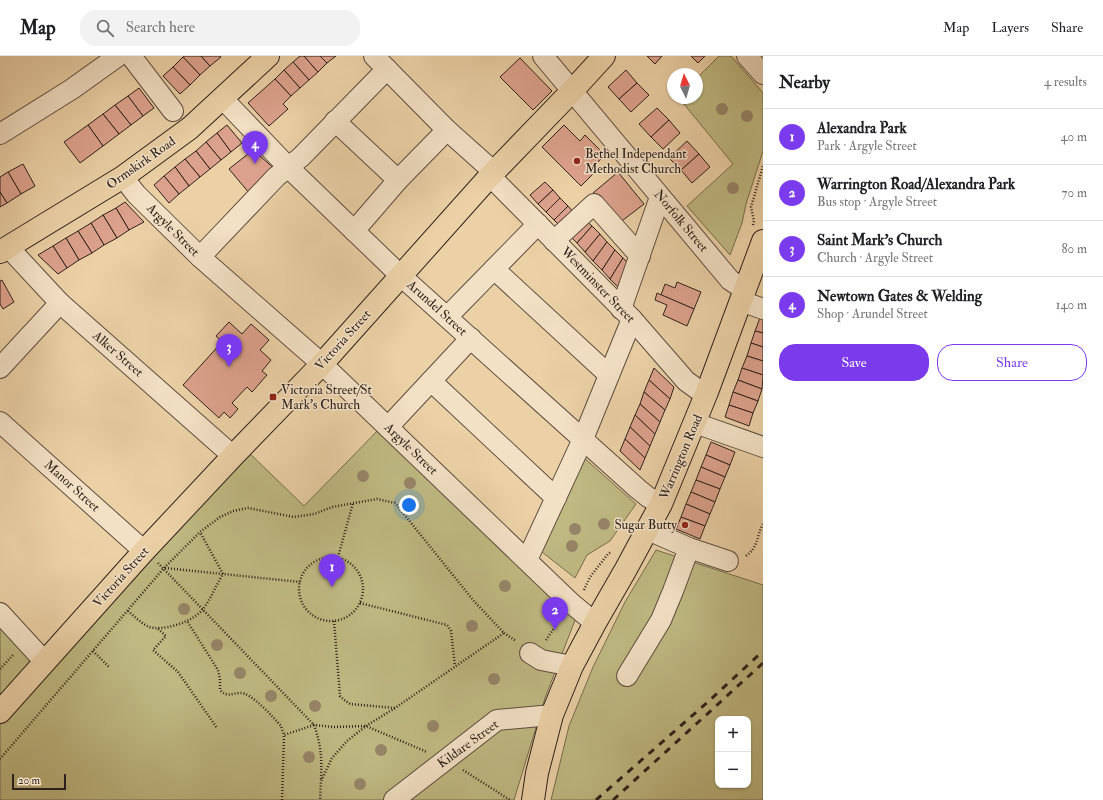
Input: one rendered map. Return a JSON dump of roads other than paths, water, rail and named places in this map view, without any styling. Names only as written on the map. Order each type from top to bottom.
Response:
[{"type":"main road","name":"Ormskirk Road","points":[[4,249],[123,177],[190,128],[268,56]]},
{"type":"main road","name":"Victoria Street","points":[[0,712],[144,550],[322,364],[492,174],[604,56]]},
{"type":"main road","name":"Warrington Road","points":[[533,800],[537,773],[552,715],[572,666],[594,622],[648,530],[661,504],[695,423],[743,296],[758,234]]},
{"type":"street","points":[[0,134],[72,89],[118,56]]},
{"type":"street","points":[[131,56],[173,111]]},
{"type":"street","name":"Norfolk Street","points":[[543,56],[743,296],[763,308]]},
{"type":"street","points":[[747,56],[763,74]]},
{"type":"street","points":[[200,257],[276,177],[289,168],[335,121],[381,62]]},
{"type":"street","name":"Westminster Street","points":[[381,62],[492,174],[554,241],[627,314],[686,381],[698,389],[707,392]]},
{"type":"street","name":"Arundel Street","points":[[223,99],[289,168],[401,276],[638,489],[648,497],[661,504]]},
{"type":"street","points":[[335,121],[398,180]]},
{"type":"street","points":[[354,231],[398,180],[447,130]]},
{"type":"street","name":"Argyle Street","points":[[123,177],[136,194],[200,257],[322,364],[571,603],[594,622]]},
{"type":"street","points":[[527,560],[583,439],[609,375],[627,314],[640,256],[660,197]]},
{"type":"street","points":[[554,241],[594,204],[640,256]]},
{"type":"street","points":[[447,317],[538,224]]},
{"type":"street","name":"Alker Street","points":[[4,249],[60,303],[233,456]]},
{"type":"street","points":[[494,269],[609,375]]},
{"type":"street","points":[[0,368],[60,303]]},
{"type":"street","points":[[388,427],[471,338]]},
{"type":"street","points":[[431,381],[556,498]]},
{"type":"street","name":"Manor Street","points":[[0,422],[144,550]]},
{"type":"street","points":[[695,423],[763,448]]},
{"type":"street","points":[[648,530],[689,548],[728,561]]},
{"type":"street","points":[[628,676],[661,620],[689,548]]},
{"type":"street","points":[[0,613],[46,662]]},
{"type":"street","points":[[533,654],[541,660],[572,666]]},
{"type":"street","name":"Kildare Street","points":[[394,800],[497,720],[552,715]]},
{"type":"railway","points":[[596,800],[709,701],[763,651]]},
{"type":"railway","points":[[613,800],[763,663]]},
{"type":"place","name":"Bethel Independant Methodist Church","points":[[577,161]]},
{"type":"place","name":"Newtown Gates & Welding","points":[[255,164]]},
{"type":"place","name":"Saint Mark's Church","points":[[229,367]]},
{"type":"place","name":"Victoria Street/St Mark's Church","points":[[273,397]]},
{"type":"place","name":"Sugar Butty","points":[[685,525]]},
{"type":"place","name":"Alexandra Park","points":[[332,587]]},
{"type":"place","name":"Warrington Road/Alexandra Park","points":[[555,630]]}]
